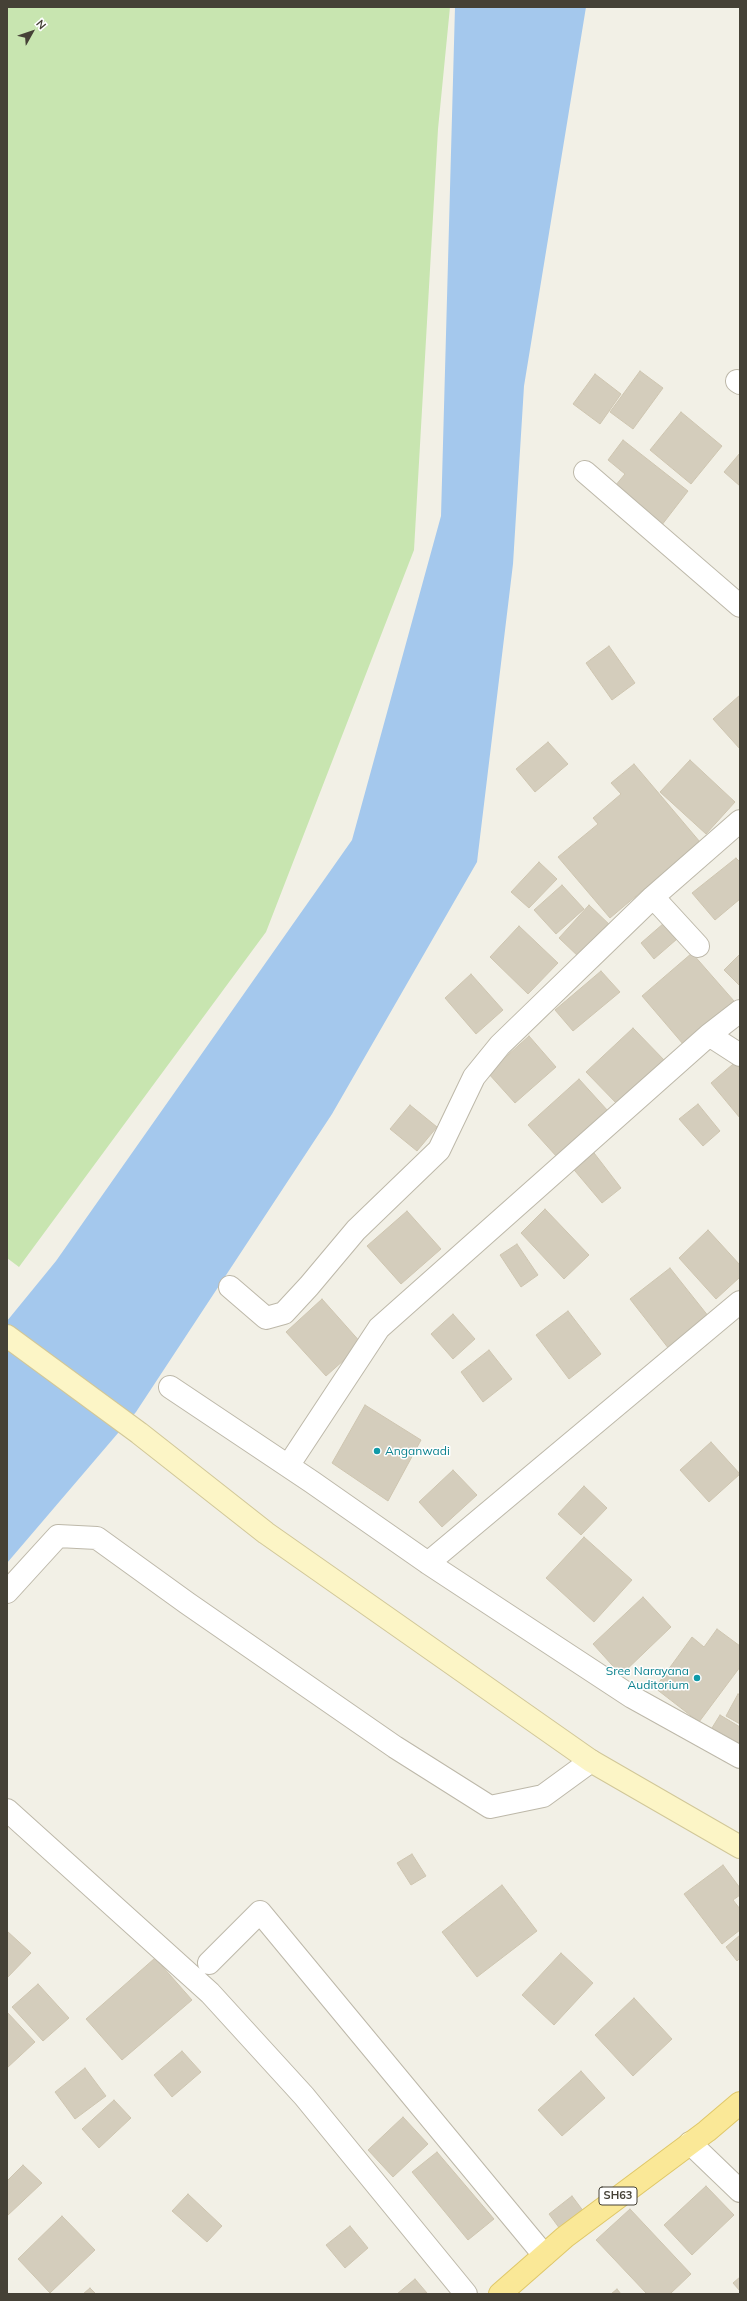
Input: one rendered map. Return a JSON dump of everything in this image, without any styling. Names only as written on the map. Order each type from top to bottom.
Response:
[{"type":"main road","points":[[7,1336],[139,1434],[266,1533],[591,1761],[740,1847]]},
{"type":"main road","name":"SH63","points":[[500,2294],[565,2237],[707,2131],[740,2103]]},
{"type":"street","points":[[585,472],[740,606]]},
{"type":"street","points":[[230,1286],[266,1318],[284,1313],[356,1230],[440,1150],[474,1077],[500,1045],[653,896],[740,821]]},
{"type":"street","points":[[653,896],[698,946]]},
{"type":"street","points":[[288,1466],[379,1328],[709,1035],[740,1011]]},
{"type":"street","points":[[709,1035],[740,1055]]},
{"type":"street","points":[[428,1564],[740,1302]]},
{"type":"street","points":[[170,1387],[288,1466],[428,1564],[632,1697],[740,1757]]},
{"type":"street","points":[[7,1592],[58,1536],[97,1538],[395,1747],[490,1807],[543,1796],[591,1761]]},
{"type":"street","points":[[7,1810],[210,1994],[304,2096],[466,2294]]},
{"type":"street","points":[[208,1963],[260,1912],[544,2255]]},
{"type":"street","points":[[690,2143],[740,2191]]},
{"type":"green space","points":[[7,7],[450,7],[438,129],[414,550],[266,932],[19,1267],[7,1258]]},
{"type":"water","points":[[455,7],[586,7],[524,386],[513,564],[477,862],[332,1114],[136,1412],[7,1563],[7,1321],[56,1261],[352,840],[441,516]]},
{"type":"building","points":[[640,371],[663,388],[633,429],[610,412]]},
{"type":"building","points":[[595,374],[621,394],[600,424],[573,404]]},
{"type":"building","points":[[681,412],[722,446],[691,484],[650,450]]},
{"type":"building","points":[[623,440],[688,491],[658,530],[610,492],[625,474],[608,460]]},
{"type":"building","points":[[740,453],[740,486],[724,472]]},
{"type":"building","points":[[609,646],[635,683],[612,700],[586,663]]},
{"type":"building","points":[[740,695],[740,749],[713,719]]},
{"type":"building","points":[[548,742],[568,764],[535,792],[516,769]]},
{"type":"building","points":[[690,760],[735,802],[706,834],[660,792]]},
{"type":"building","points":[[634,764],[700,842],[610,918],[558,857],[598,824],[593,818],[621,794],[611,783]]},
{"type":"building","points":[[736,858],[740,862],[740,899],[715,920],[692,893]]},
{"type":"building","points":[[539,862],[557,879],[529,908],[511,892]]},
{"type":"building","points":[[562,885],[584,909],[556,934],[534,910]]},
{"type":"building","points":[[589,905],[612,927],[581,959],[559,938]]},
{"type":"building","points":[[664,923],[677,939],[654,959],[641,943]]},
{"type":"building","points":[[519,926],[558,963],[528,994],[490,957]]},
{"type":"building","points":[[692,953],[734,1001],[683,1044],[642,996]]},
{"type":"building","points":[[740,954],[740,986],[724,970]]},
{"type":"building","points":[[601,971],[620,992],[573,1031],[555,1010]]},
{"type":"building","points":[[471,974],[503,1010],[476,1034],[445,998]]},
{"type":"building","points":[[633,1028],[666,1062],[619,1106],[586,1072]]},
{"type":"building","points":[[529,1036],[556,1067],[515,1103],[488,1073]]},
{"type":"building","points":[[739,1059],[740,1060],[740,1118],[711,1083]]},
{"type":"building","points":[[579,1079],[608,1111],[557,1157],[528,1125]]},
{"type":"building","points":[[698,1104],[720,1131],[703,1146],[679,1119]]},
{"type":"building","points":[[410,1105],[437,1127],[417,1151],[390,1129]]},
{"type":"building","points":[[591,1149],[621,1188],[602,1203],[570,1165]]},
{"type":"building","points":[[545,1209],[589,1255],[564,1279],[521,1233]]},
{"type":"building","points":[[407,1211],[441,1249],[401,1284],[367,1246]]},
{"type":"building","points":[[708,1230],[740,1265],[740,1277],[716,1299],[679,1258]]},
{"type":"building","points":[[517,1244],[538,1275],[521,1287],[500,1255]]},
{"type":"building","points":[[670,1268],[709,1317],[669,1349],[630,1299]]},
{"type":"building","points":[[322,1299],[362,1344],[326,1376],[286,1332]]},
{"type":"building","points":[[568,1311],[601,1354],[569,1379],[536,1335]]},
{"type":"building","points":[[453,1314],[475,1339],[453,1359],[431,1334]]},
{"type":"building","points":[[489,1350],[512,1379],[483,1402],[461,1372]]},
{"type":"building","name":"Anganwadi","points":[[365,1405],[421,1440],[388,1501],[332,1463]]},
{"type":"building","points":[[711,1442],[740,1474],[709,1502],[680,1470]]},
{"type":"building","points":[[453,1470],[477,1495],[442,1527],[419,1502]]},
{"type":"building","points":[[584,1486],[607,1508],[581,1535],[558,1514]]},
{"type":"building","points":[[584,1537],[632,1580],[594,1622],[546,1578]]},
{"type":"building","points":[[643,1597],[671,1627],[621,1675],[593,1644]]},
{"type":"building","name":"Sree Narayana Auditorium","points":[[717,1629],[740,1646],[740,1667],[699,1722],[655,1688],[692,1637],[704,1647]]},
{"type":"building","points":[[738,1694],[740,1695],[740,1724],[726,1716]]},
{"type":"building","points":[[720,1715],[740,1727],[740,1756],[707,1736]]},
{"type":"building","points":[[412,1854],[426,1876],[411,1885],[397,1863]]},
{"type":"building","points":[[723,1865],[740,1888],[740,1895],[733,1900],[740,1909],[740,1930],[722,1944],[684,1894]]},
{"type":"building","points":[[502,1885],[537,1931],[477,1977],[442,1932]]},
{"type":"building","points":[[7,1931],[31,1953],[7,1978]]},
{"type":"building","points":[[740,1935],[740,1958],[737,1961],[726,1947]]},
{"type":"building","points":[[561,1953],[593,1983],[554,2025],[522,1995]]},
{"type":"building","points":[[155,1958],[192,2000],[122,2060],[86,2019]]},
{"type":"building","points":[[38,1984],[69,2018],[43,2041],[12,2007]]},
{"type":"building","points":[[634,1998],[672,2039],[633,2076],[595,2035]]},
{"type":"building","points":[[7,2012],[35,2042],[7,2068]]},
{"type":"building","points":[[182,2051],[201,2072],[172,2097],[154,2075]]},
{"type":"building","points":[[85,2068],[106,2096],[75,2119],[55,2092]]},
{"type":"building","points":[[581,2071],[605,2098],[562,2136],[538,2110]]},
{"type":"building","points":[[114,2100],[131,2118],[99,2148],[82,2129]]},
{"type":"building","points":[[403,2117],[428,2144],[393,2177],[368,2150]]},
{"type":"building","points":[[437,2152],[494,2219],[468,2240],[412,2172]]},
{"type":"building","points":[[23,2165],[42,2183],[7,2216],[7,2181]]},
{"type":"building","points":[[706,2186],[734,2215],[692,2255],[664,2225]]},
{"type":"building","points":[[188,2194],[222,2226],[207,2242],[172,2211]]},
{"type":"building","points":[[572,2196],[584,2212],[560,2229],[549,2214]]},
{"type":"building","points":[[630,2209],[691,2274],[670,2294],[647,2294],[596,2240]]},
{"type":"building","points":[[62,2216],[95,2250],[50,2293],[18,2259]]},
{"type":"building","points":[[350,2226],[368,2248],[345,2268],[326,2245]]},
{"type":"building","points":[[740,2277],[740,2291],[733,2283]]},
{"type":"building","points":[[415,2279],[427,2293],[397,2294]]},
{"type":"building","points":[[90,2288],[96,2294],[83,2294]]},
{"type":"building","points":[[617,2289],[621,2294],[611,2294]]},
{"type":"place","name":"Anganwadi","points":[[377,1451]]},
{"type":"place","name":"Sree Narayana Auditorium","points":[[697,1678]]}]
